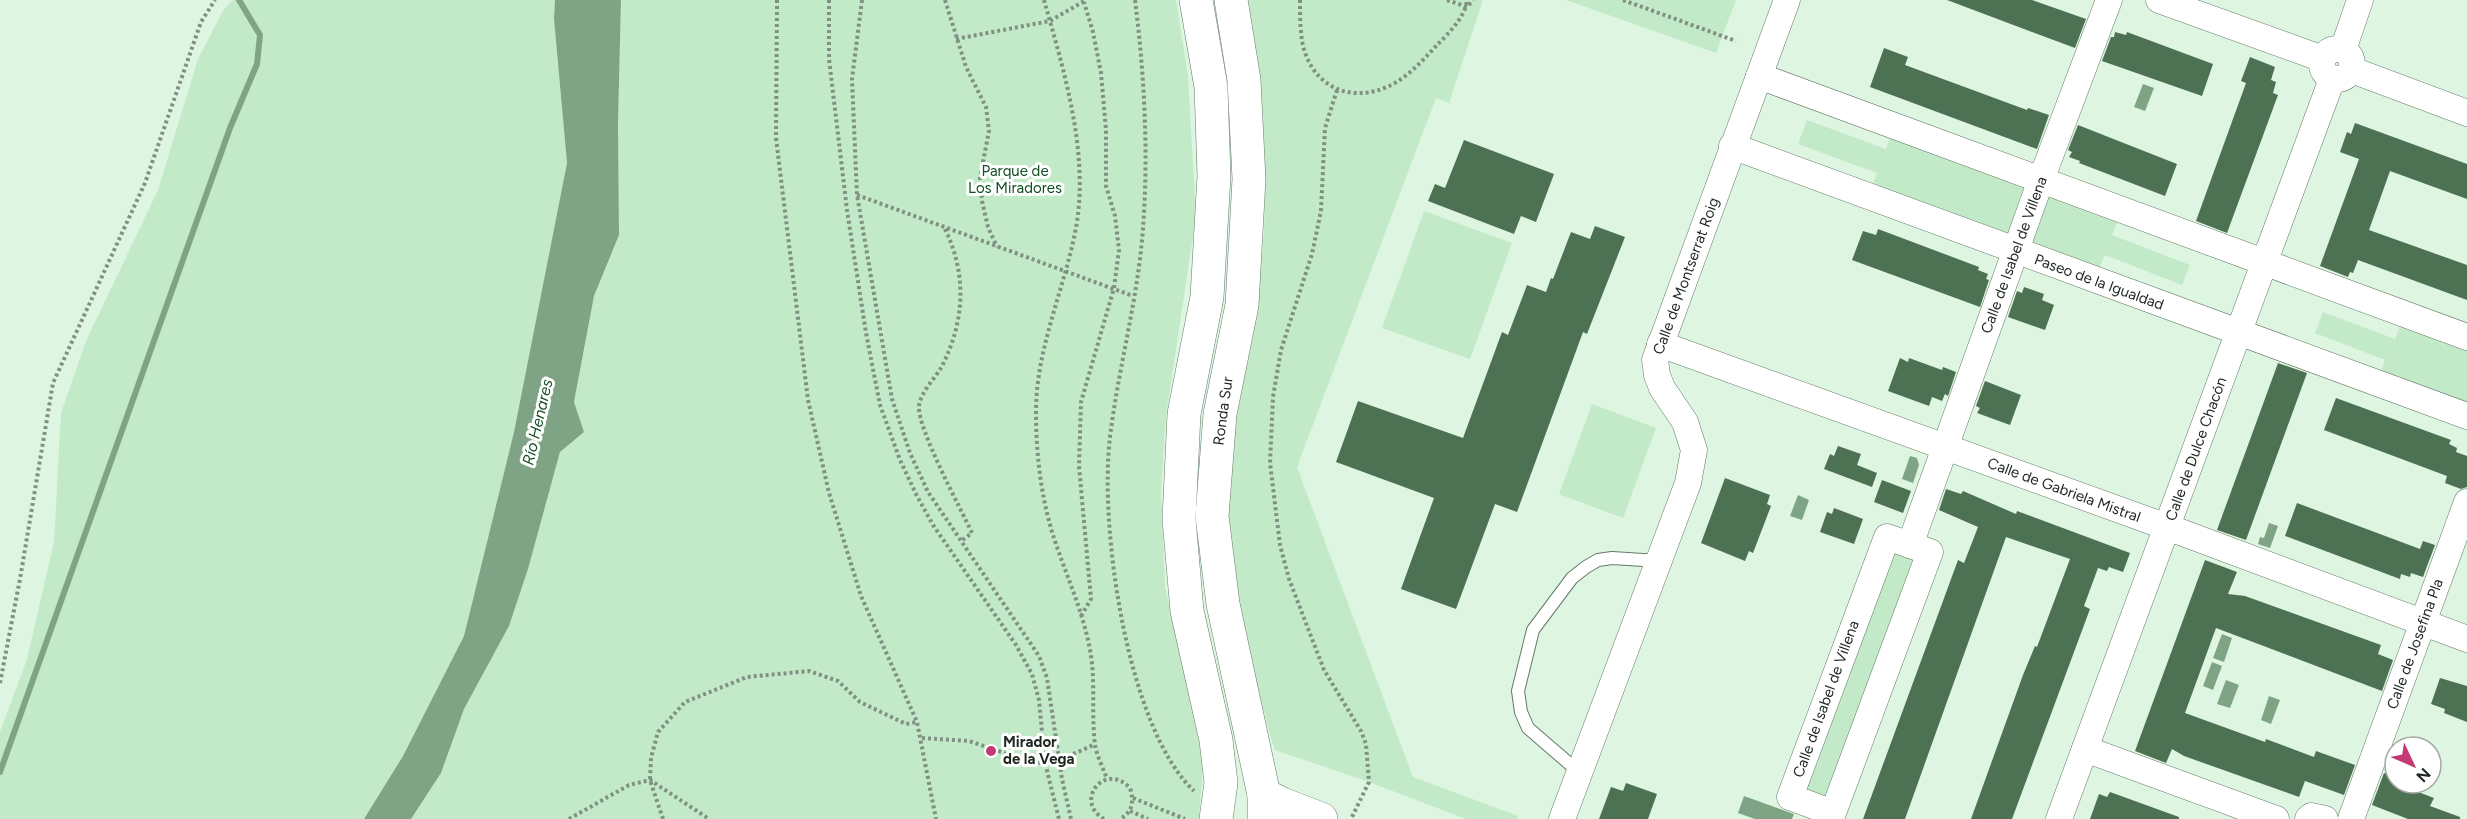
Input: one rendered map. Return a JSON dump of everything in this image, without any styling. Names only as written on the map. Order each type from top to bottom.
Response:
[{"type":"main road","points":[[1196,0],[1211,87],[1214,176],[1207,297],[1184,414],[1179,519],[1187,611],[1216,741],[1221,783],[1217,813]]},
{"type":"main road","name":"Ronda Sur","points":[[1231,0],[1244,80],[1249,179],[1242,305],[1220,414],[1212,516],[1223,604],[1264,807]]},
{"type":"main road","points":[[1264,807],[1282,804],[1321,819]]},
{"type":"street","name":"Calle de Montserrat Roig","points":[[1562,819],[1688,483],[1694,450],[1685,422],[1662,388],[1655,360],[1787,0]]},
{"type":"street","name":"Calle de Isabel de Villena","points":[[1910,545],[2041,180],[2109,0]]},
{"type":"street","points":[[2159,0],[2467,113]]},
{"type":"street","name":"Calle de Dulce Chacón","points":[[2059,819],[2240,332],[2360,0]]},
{"type":"street","points":[[1759,76],[2467,337]]},
{"type":"street","name":"Paseo de la Igualdad","points":[[1732,146],[2467,416]]},
{"type":"street","name":"Calle de Gabriela Mistral","points":[[1660,344],[2167,527],[2467,639]]},
{"type":"street","name":"Calle de Josefina Pla","points":[[2351,819],[2467,502]]},
{"type":"street","name":"Calle de Isabel de Villena","points":[[1887,537],[1910,545],[1930,552],[1833,813],[1790,797],[1887,537]]},
{"type":"street","points":[[2085,749],[2276,819]]},
{"type":"street","points":[[2308,819],[2311,816],[2325,819]]},
{"type":"lane","points":[[1579,772],[1528,728],[1521,712],[1518,691],[1533,630],[1572,578],[1598,560],[1612,558],[1659,561]]},
{"type":"path","points":[[777,0],[777,138],[808,400],[829,493],[861,596],[922,738],[936,819]]},
{"type":"path","points":[[829,0],[829,59],[847,210],[880,405],[900,460],[933,525],[1016,645],[1032,674],[1039,700],[1045,763],[1059,819]]},
{"type":"path","points":[[862,0],[852,79],[856,195],[892,399],[910,453],[928,492],[1039,656],[1047,678],[1071,819]]},
{"type":"path","points":[[945,0],[966,67],[986,107],[989,131],[980,178],[988,227],[997,248]]},
{"type":"path","points":[[1044,0],[1070,101],[1081,183],[1077,222],[1067,270],[1049,323],[1040,364],[1036,411],[1043,496],[1090,650],[1095,743],[1107,779]]},
{"type":"path","points":[[1135,0],[1146,169],[1142,241],[1110,439],[1110,547],[1123,624],[1142,696],[1166,756],[1192,790],[1217,813]]},
{"type":"path","points":[[1300,0],[1303,45],[1310,65],[1322,81],[1337,90],[1356,94],[1380,90],[1404,77],[1449,33],[1473,0]]},
{"type":"path","points":[[1447,0],[1467,7]]},
{"type":"path","points":[[1467,0],[1467,7]]},
{"type":"path","points":[[1623,0],[1736,40]]},
{"type":"path","points":[[0,683],[53,383],[145,183],[201,22],[215,1]]},
{"type":"path","points":[[956,39],[1050,21],[1085,1],[1094,32],[1107,130],[1106,186],[1115,216],[1119,250],[1114,288],[1081,402],[1079,466],[1091,599],[1081,616]]},
{"type":"path","points":[[1337,90],[1325,128],[1321,211],[1312,254],[1281,350],[1273,397],[1270,463],[1280,545],[1288,579],[1324,669],[1361,731],[1366,744],[1369,782],[1352,819]]},
{"type":"path","points":[[856,195],[997,248],[1067,270],[1133,296]]},
{"type":"path","points":[[945,229],[956,251],[961,284],[960,310],[942,366],[919,405],[921,420],[929,442],[972,533],[961,541]]},
{"type":"path","points":[[663,819],[650,780],[651,758],[658,732],[685,702],[747,677],[809,671],[838,681],[860,702],[906,724],[917,722]]},
{"type":"path","points":[[922,738],[969,741],[1023,760],[1045,763],[1079,752],[1095,743]]},
{"type":"path","points":[[1104,819],[1093,808],[1091,799],[1094,789],[1107,779],[1119,779],[1130,788],[1133,798],[1130,811],[1120,819]]},
{"type":"path","points":[[569,819],[629,785],[650,780],[709,819]]},
{"type":"path","points":[[1133,798],[1185,819]]},
{"type":"path","points":[[1130,811],[1138,817],[1148,819]]},
{"type":"green space","points":[[233,0],[555,0],[554,19],[567,163],[514,432],[464,636],[403,756],[364,819],[0,819],[0,732],[27,659],[54,542],[61,413],[86,341],[158,190],[198,59],[224,9]]},
{"type":"green space","name":"Parque de Los Miradores","points":[[621,0],[1176,0],[1188,76],[1196,216],[1166,416],[1161,488],[1165,586],[1203,762],[1199,819],[411,819],[441,773],[464,709],[509,626],[528,569],[560,452],[584,432],[574,402],[594,296],[619,235],[618,123]]},
{"type":"green space","points":[[1248,0],[1483,0],[1449,103],[1436,98],[1297,467],[1413,777],[1518,816],[1517,819],[1466,819],[1369,782],[1275,750],[1270,735],[1237,608],[1228,509],[1234,428],[1258,293],[1264,220],[1262,109]]},
{"type":"green space","points":[[1566,0],[1736,0],[1716,53]]},
{"type":"green space","points":[[1807,120],[1886,149],[1892,133],[2031,184],[2011,240],[1871,189],[1877,173],[1798,144]]},
{"type":"green space","points":[[2047,189],[2119,217],[2112,235],[2190,265],[2182,285],[2105,255],[2097,273],[2025,244]]},
{"type":"green space","points":[[1424,211],[1512,243],[1470,359],[1382,328]]},
{"type":"green space","points":[[2323,312],[2395,339],[2402,320],[2467,344],[2467,408],[2380,375],[2385,360],[2315,333]]},
{"type":"green space","points":[[1592,404],[1656,428],[1623,518],[1559,494]]},
{"type":"green space","points":[[1892,549],[1918,559],[1829,801],[1803,791]]},
{"type":"water","name":"Río Henares","points":[[555,0],[621,0],[618,123],[619,235],[594,296],[574,402],[584,432],[560,452],[528,569],[509,626],[464,709],[441,773],[411,819],[364,819],[403,756],[464,636],[514,432],[567,163],[554,19]]},
{"type":"water","points":[[2143,84],[2154,88],[2145,111],[2134,107]]},
{"type":"water","points":[[1910,456],[1917,458],[1919,465],[1913,483],[1902,479]]},
{"type":"water","points":[[1798,495],[1809,500],[1802,520],[1790,516]]},
{"type":"water","points":[[2269,523],[2278,526],[2270,548],[2258,544],[2260,537],[2264,538]]},
{"type":"water","points":[[2222,634],[2232,638],[2224,662],[2213,658]]},
{"type":"water","points":[[2212,662],[2222,666],[2213,690],[2203,686]]},
{"type":"water","points":[[2226,680],[2239,685],[2230,708],[2217,704]]},
{"type":"water","points":[[2269,696],[2280,700],[2271,724],[2261,720]]},
{"type":"water","points":[[1744,796],[1794,814],[1792,819],[1755,819],[1738,813]]},
{"type":"building","points":[[1947,0],[2032,0],[2086,19],[2075,48]]},
{"type":"building","points":[[2115,32],[2126,35],[2127,32],[2213,64],[2202,96],[2102,61]]},
{"type":"building","points":[[1884,48],[1908,57],[1905,65],[2027,110],[2028,108],[2049,115],[2037,149],[1870,87]]},
{"type":"building","points":[[2250,57],[2275,67],[2271,80],[2276,82],[2273,93],[2278,95],[2227,233],[2196,221],[2246,83],[2241,81]]},
{"type":"building","points":[[2355,123],[2467,164],[2467,199],[2390,171],[2369,230],[2467,265],[2467,300],[2358,260],[2353,273],[2350,272],[2348,277],[2320,266],[2359,159],[2340,152],[2347,132],[2351,134]]},
{"type":"building","points":[[2078,125],[2177,164],[2165,196],[2069,157],[2072,152],[2068,150]]},
{"type":"building","points":[[1464,140],[1554,174],[1536,222],[1521,216],[1514,234],[1428,201],[1435,184],[1445,188]]},
{"type":"building","points":[[1595,226],[1625,237],[1587,334],[1583,332],[1517,512],[1495,504],[1456,609],[1401,589],[1434,498],[1336,462],[1358,401],[1463,438],[1502,332],[1508,335],[1527,285],[1546,292],[1571,232],[1590,239]]},
{"type":"building","points":[[1878,229],[1979,267],[1978,270],[1988,274],[1986,279],[1989,280],[1980,307],[1852,260],[1863,231],[1876,235]]},
{"type":"building","points":[[2024,287],[2044,294],[2042,300],[2054,305],[2045,330],[2008,317],[2017,291],[2022,293]]},
{"type":"building","points":[[1900,358],[1908,362],[1909,358],[1942,370],[1943,367],[1956,372],[1948,396],[1945,394],[1942,401],[1932,397],[1929,406],[1888,391]]},
{"type":"building","points":[[2278,363],[2307,373],[2246,540],[2217,530]]},
{"type":"building","points":[[1985,381],[2021,395],[2010,425],[1977,413],[1980,408],[1976,406]]},
{"type":"building","points":[[2336,398],[2451,440],[2449,444],[2457,448],[2456,452],[2467,456],[2467,487],[2461,489],[2445,483],[2447,476],[2324,430]]},
{"type":"building","points":[[1838,446],[1861,454],[1857,465],[1877,473],[1872,487],[1824,469],[1830,454],[1834,456]]},
{"type":"building","points":[[1725,478],[1770,495],[1767,504],[1771,506],[1753,553],[1749,551],[1745,561],[1701,543]]},
{"type":"building","points":[[1882,480],[1911,491],[1903,513],[1874,502]]},
{"type":"building","points":[[1946,489],[1961,494],[1963,491],[2016,514],[2017,511],[2130,553],[2123,572],[2109,567],[2107,571],[2098,568],[2084,606],[2090,609],[2012,819],[1971,819],[2023,675],[2035,646],[2037,647],[2070,559],[2006,537],[1905,819],[1863,819],[1958,560],[1964,563],[1978,527],[1939,510]]},
{"type":"building","points":[[2297,503],[2420,549],[2423,541],[2435,545],[2423,577],[2411,573],[2410,577],[2401,574],[2400,579],[2285,536]]},
{"type":"building","points":[[1834,508],[1863,519],[1854,544],[1820,532],[1827,512],[1832,514]]},
{"type":"building","points":[[2205,560],[2237,572],[2228,594],[2245,596],[2381,645],[2378,654],[2393,660],[2382,691],[2216,628],[2185,713],[2314,757],[2316,751],[2355,765],[2344,795],[2305,781],[2299,797],[2184,756],[2172,749],[2166,763],[2135,751]]},
{"type":"building","points":[[2440,678],[2467,686],[2467,722],[2444,713],[2445,709],[2431,704]]},
{"type":"building","points":[[2383,776],[2383,795],[2426,795],[2434,798],[2430,806],[2460,817],[2460,819],[2408,819],[2372,805]]},
{"type":"building","points":[[1626,783],[1657,794],[1648,819],[1599,819],[1611,787],[1623,791]]},
{"type":"building","points":[[2110,792],[2179,817],[2179,819],[2090,819],[2099,794],[2107,797]]},
{"type":"waterway","points":[[0,772],[230,128],[257,64],[260,35],[239,0]]},
{"type":"place","name":"Mirador de la Vega","points":[[991,751]]}]
